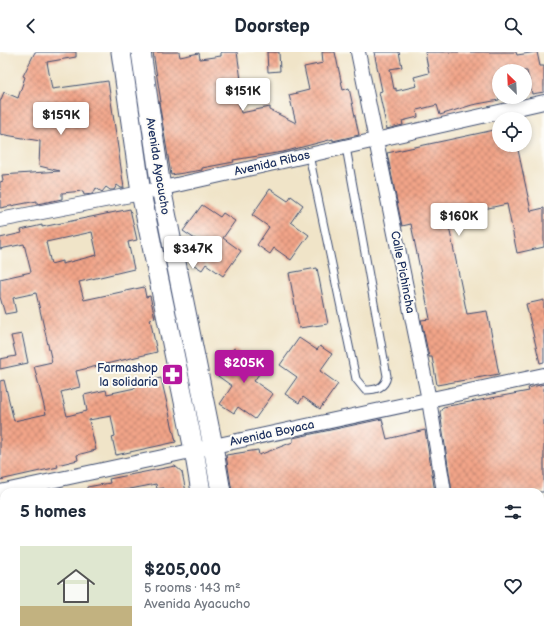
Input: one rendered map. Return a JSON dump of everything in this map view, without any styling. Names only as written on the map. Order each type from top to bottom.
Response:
[{"type":"street","name":"Avenida Ayacucho","points":[[121,52],[141,192],[194,450],[200,488]]},
{"type":"street","name":"Avenida Ayacucho","points":[[141,52],[161,188],[220,488]]},
{"type":"street","name":"Calle Pichincha","points":[[358,52],[429,400],[443,488]]},
{"type":"street","name":"Avenida Ribas","points":[[0,220],[161,188],[544,102]]},
{"type":"street","name":"Avenida Boyaca","points":[[18,488],[544,375]]},
{"type":"lane","points":[[309,155],[356,379],[365,390],[372,390],[380,388],[386,383],[387,376],[346,147]]},
{"type":"building","points":[[35,52],[76,52],[76,57],[47,62],[52,89],[108,81],[124,188],[117,185],[114,190],[110,190],[106,187],[102,192],[96,188],[93,194],[84,195],[83,191],[62,193],[62,199],[37,204],[37,201],[0,208],[0,182],[3,181],[2,175],[60,171],[39,166],[40,141],[0,134],[0,102],[4,92],[18,98],[25,77],[23,76]]},
{"type":"building","points":[[153,52],[179,52],[180,57],[199,53],[200,59],[221,56],[221,52],[237,52],[241,80],[234,81],[241,113],[270,107],[270,110],[296,123],[289,95],[309,90],[304,67],[323,63],[322,52],[335,52],[343,90],[349,88],[359,135],[333,141],[333,139],[283,152],[233,160],[234,162],[202,168],[202,170],[171,175],[159,102],[161,102]]},
{"type":"building","points":[[267,52],[279,52],[280,71],[268,72]]},
{"type":"building","points":[[374,52],[399,52],[402,67],[390,69],[394,89],[396,88],[396,91],[417,86],[414,77],[429,73],[425,52],[516,52],[517,55],[537,52],[540,66],[544,66],[544,92],[532,94],[532,64],[492,64],[492,101],[472,105],[440,115],[437,105],[417,110],[418,117],[402,121],[403,125],[387,129],[379,92],[382,91]]},
{"type":"building","points":[[492,130],[492,152],[518,152],[531,211],[544,208],[544,247],[517,253],[507,204],[447,217],[467,314],[487,311],[499,374],[437,385],[432,357],[429,357],[421,320],[430,319],[411,224],[402,226],[387,153]]},
{"type":"building","points":[[270,189],[288,201],[291,196],[303,205],[291,222],[309,235],[291,260],[274,248],[270,254],[257,245],[269,227],[252,215]]},
{"type":"building","points":[[202,205],[220,217],[223,213],[235,221],[223,238],[241,251],[223,276],[206,264],[202,270],[188,261],[201,243],[183,231]]},
{"type":"building","points":[[130,209],[137,240],[128,242],[134,269],[79,282],[84,300],[144,287],[146,297],[150,296],[155,318],[150,319],[157,352],[76,371],[80,387],[61,392],[67,416],[87,411],[84,395],[106,390],[107,394],[135,388],[134,384],[161,378],[176,442],[116,455],[112,437],[115,436],[111,416],[89,420],[96,450],[77,455],[78,460],[57,465],[58,467],[0,480],[0,381],[4,380],[14,421],[46,414],[34,366],[52,362],[36,293],[13,298],[16,312],[5,314],[0,297],[0,279],[31,272],[24,244],[0,249],[0,238],[22,233],[21,230],[42,225],[42,227]],"holes":[[[92,232],[97,255],[62,264],[62,261],[51,264],[46,242]]]},
{"type":"building","points":[[317,268],[328,324],[299,328],[289,273]]},
{"type":"building","points":[[544,300],[544,362],[540,363],[526,304]]},
{"type":"building","points":[[22,334],[28,363],[0,369],[0,359],[16,356],[11,336]]},
{"type":"building","points":[[299,338],[317,350],[320,346],[332,354],[320,371],[338,384],[320,409],[303,397],[299,403],[285,394],[297,377],[280,365]]},
{"type":"building","points":[[234,348],[252,360],[255,356],[266,364],[254,381],[273,394],[255,419],[238,407],[234,413],[220,404],[232,386],[215,374]]},
{"type":"building","points":[[544,384],[544,488],[451,488],[440,412],[443,407],[529,391],[528,388]]},
{"type":"building","points":[[382,419],[387,439],[425,430],[434,488],[231,488],[226,455],[258,450],[259,455],[293,442],[293,438]]},
{"type":"building","points":[[175,466],[182,472],[185,488],[157,488],[156,484],[136,488],[87,488],[110,483],[109,479]]},
{"type":"place","name":"Farmashop la solidaria","points":[[173,375]]}]
